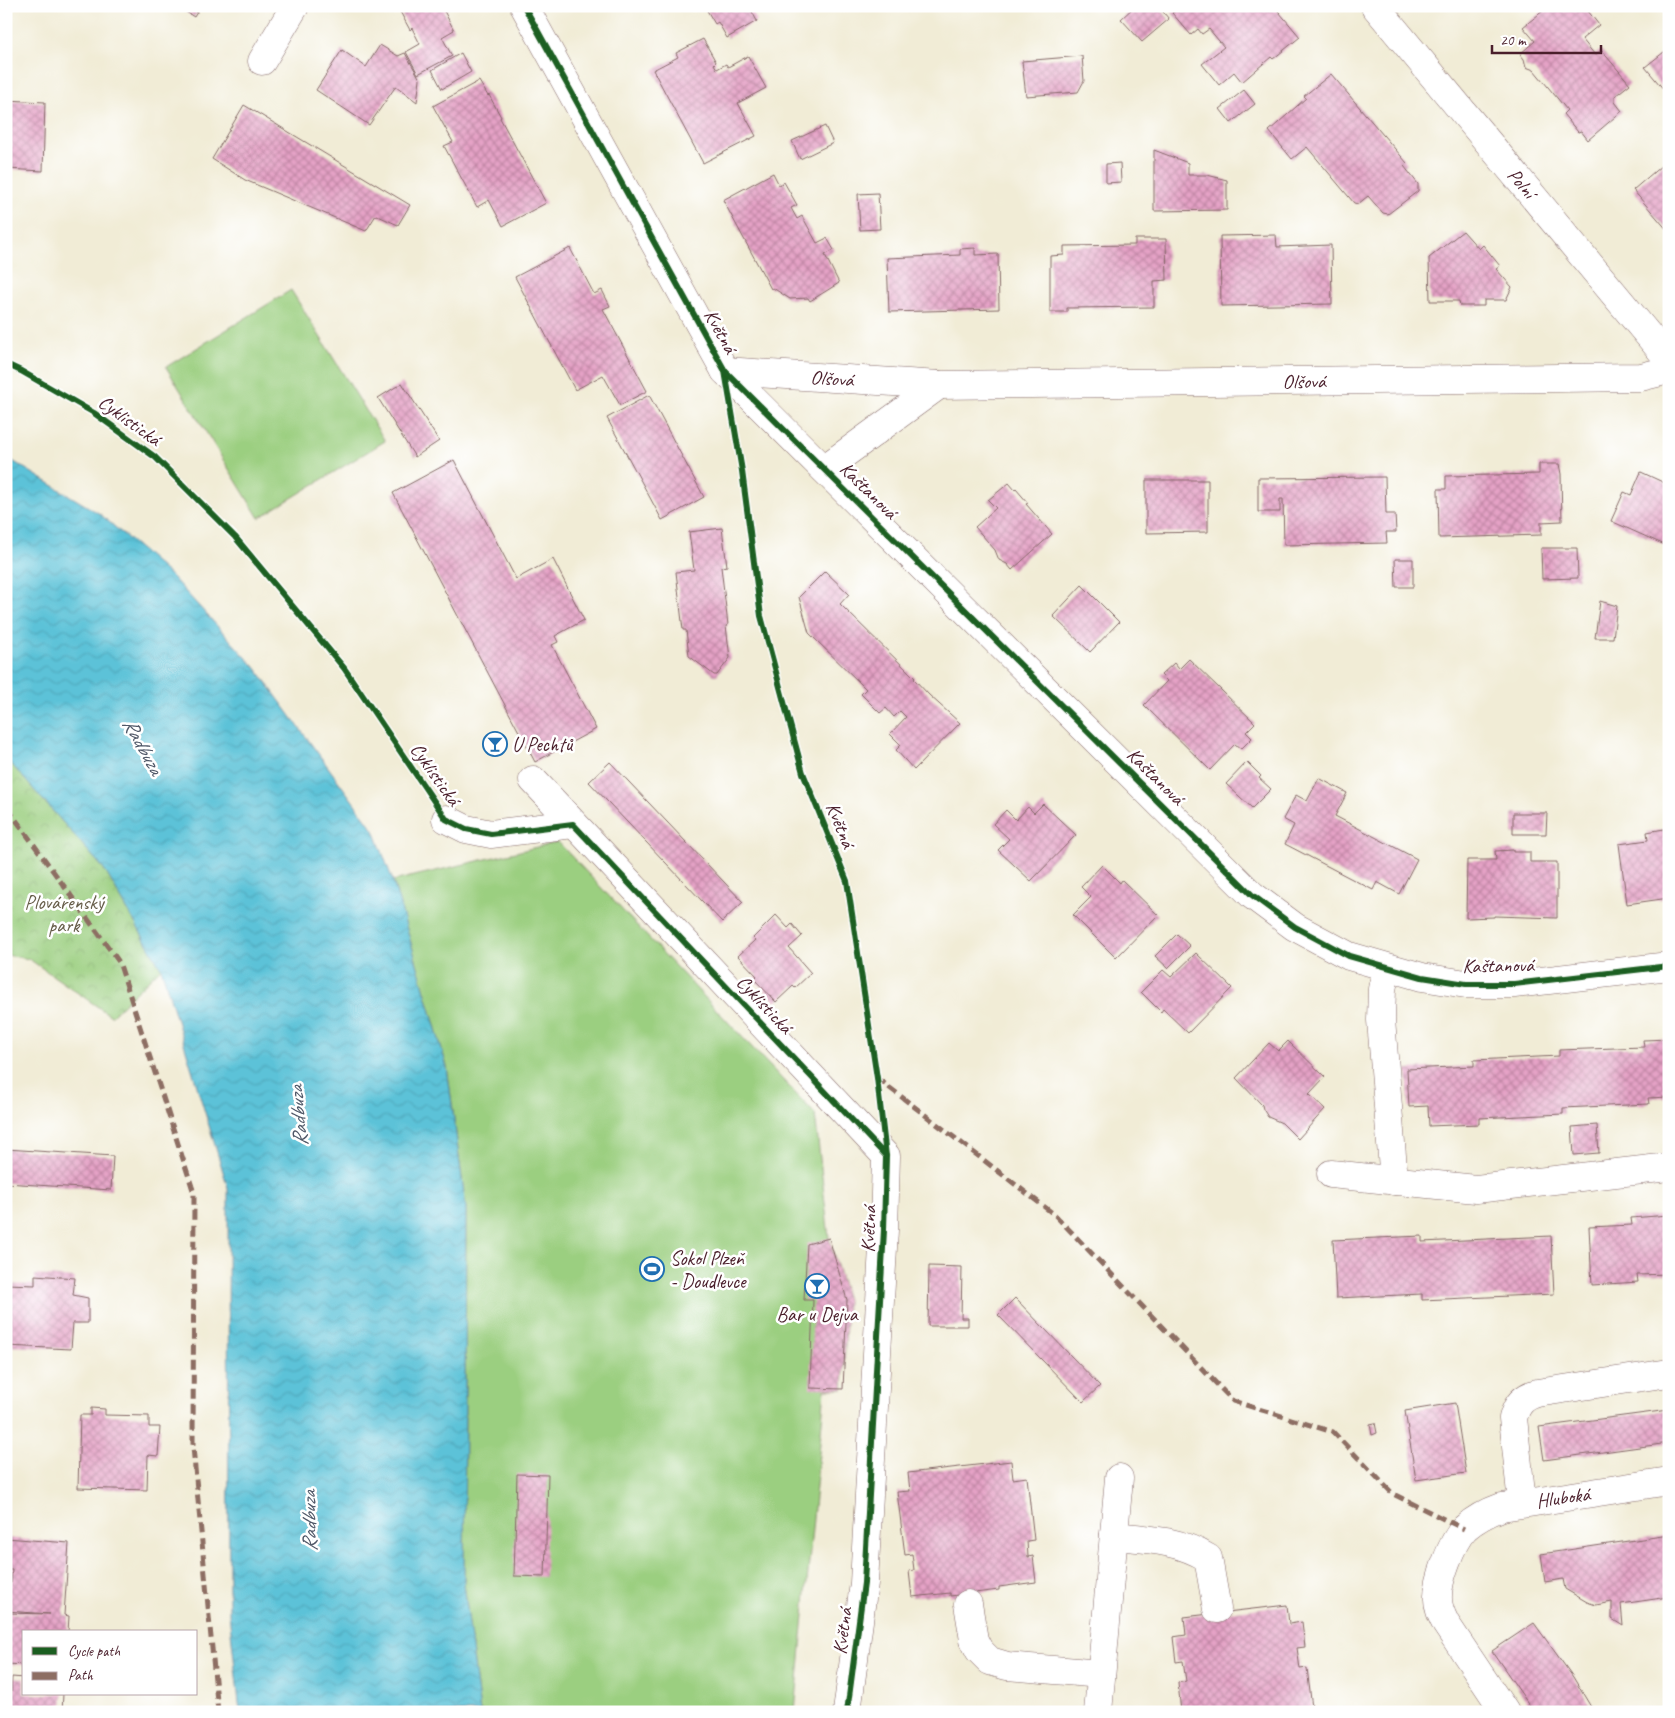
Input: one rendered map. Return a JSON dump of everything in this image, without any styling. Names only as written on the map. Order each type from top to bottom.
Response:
[{"type":"street","points":[[262,61],[295,6]]},
{"type":"street","name":"Květná","points":[[524,6],[725,371]]},
{"type":"street","name":"Polní","points":[[1375,6],[1669,360]]},
{"type":"street","name":"Olšová","points":[[725,371],[939,385],[1642,377],[1669,370]]},
{"type":"street","name":"Kaštanová","points":[[725,371],[1252,895],[1303,931],[1349,956],[1422,977],[1466,984],[1514,984],[1669,966]]},
{"type":"street","points":[[824,469],[939,385]]},
{"type":"street","name":"Cyklistická","points":[[533,780],[886,1156]]},
{"type":"street","name":"Cyklistická","points":[[446,819],[466,829],[491,834],[574,824]]},
{"type":"street","points":[[1387,968],[1382,989],[1381,1020],[1394,1180]]},
{"type":"street","name":"Květná","points":[[848,1712],[864,1583],[884,1240],[886,1156]]},
{"type":"street","points":[[1331,1174],[1476,1189],[1669,1167]]},
{"type":"street","points":[[1522,1503],[1513,1418],[1515,1408],[1521,1401],[1528,1396],[1538,1393],[1669,1373]]},
{"type":"street","points":[[1098,1712],[1119,1478]]},
{"type":"street","name":"Hluboká","points":[[1505,1712],[1446,1624],[1439,1610],[1437,1598],[1441,1579],[1453,1546],[1464,1529],[1485,1512],[1522,1503],[1669,1481]]},
{"type":"street","points":[[1114,1536],[1167,1541],[1194,1550],[1208,1558],[1217,1608]]},
{"type":"street","points":[[968,1604],[974,1640],[979,1650],[990,1661],[1007,1666],[1101,1674]]},
{"type":"green space","points":[[291,290],[385,441],[259,518],[166,367]]},
{"type":"green space","name":"Plovárenský park","points":[[6,758],[104,869],[161,968],[111,1016],[29,959],[6,955]]},
{"type":"green space","name":"Sokol Plzeň - Doudlevce","points":[[558,842],[815,1114],[829,1238],[847,1300],[843,1389],[825,1389],[795,1712],[480,1712],[464,1583],[466,1208],[447,1067],[393,881]]},
{"type":"water","name":"Radbuza","points":[[6,457],[100,514],[171,576],[255,667],[374,830],[393,881],[447,1067],[466,1208],[464,1583],[480,1712],[240,1712],[229,1614],[228,1188],[161,968],[104,869],[6,758]]},
{"type":"building","points":[[177,6],[201,6],[194,17]]},
{"type":"building","points":[[397,6],[453,6],[444,11],[454,30],[442,37],[452,56],[418,74],[406,52],[420,44]]},
{"type":"building","points":[[706,6],[740,6],[741,8],[749,6],[757,21],[727,38],[718,22],[715,24]]},
{"type":"building","points":[[1135,6],[1158,6],[1169,19],[1142,42],[1121,19]]},
{"type":"building","points":[[1180,6],[1274,6],[1300,37],[1273,59],[1271,57],[1242,82],[1234,72],[1219,85],[1202,64],[1224,47],[1209,29],[1202,34],[1198,29],[1191,35],[1172,13]]},
{"type":"building","points":[[1549,6],[1575,6],[1576,8],[1584,6],[1599,25],[1582,39],[1595,55],[1601,50],[1630,84],[1615,96],[1615,102],[1622,111],[1588,140],[1581,131],[1578,132],[1563,114],[1567,110],[1534,70],[1526,67],[1524,59],[1520,54],[1535,41],[1523,27]]},
{"type":"building","points":[[703,39],[716,62],[714,64],[717,69],[726,64],[728,67],[748,56],[766,88],[738,103],[756,136],[703,163],[653,70],[678,57],[676,53]]},
{"type":"building","points":[[380,45],[398,56],[405,53],[420,79],[417,102],[396,86],[369,125],[316,90],[342,50],[366,67]]},
{"type":"building","points":[[1669,48],[1669,88],[1665,91],[1645,67]]},
{"type":"building","points":[[461,53],[471,72],[442,89],[432,70]]},
{"type":"building","points":[[1082,56],[1084,81],[1078,92],[1026,96],[1022,61]]},
{"type":"building","points":[[1331,74],[1407,163],[1404,166],[1418,184],[1418,191],[1388,214],[1383,213],[1368,196],[1358,204],[1354,203],[1307,147],[1292,159],[1269,131],[1306,98],[1304,96]]},
{"type":"building","points":[[479,81],[489,95],[546,203],[503,226],[489,200],[477,207],[444,146],[453,142],[433,106]]},
{"type":"building","points":[[1244,90],[1255,104],[1231,123],[1220,109]]},
{"type":"building","points":[[6,100],[45,102],[43,171],[6,169]]},
{"type":"building","points":[[244,105],[410,205],[398,225],[376,215],[366,231],[245,180],[212,159]]},
{"type":"building","points":[[825,126],[833,143],[800,159],[792,141]]},
{"type":"building","points":[[1154,150],[1188,163],[1188,175],[1207,175],[1227,180],[1227,210],[1154,211]]},
{"type":"building","points":[[1669,159],[1669,232],[1633,190]]},
{"type":"building","points":[[1120,163],[1121,182],[1106,183],[1106,164]]},
{"type":"building","points":[[773,173],[779,185],[784,182],[797,205],[791,208],[797,219],[802,216],[817,243],[827,238],[834,250],[825,255],[839,283],[810,301],[808,298],[790,299],[773,288],[771,289],[723,200]]},
{"type":"building","points":[[878,193],[880,229],[860,230],[858,194]]},
{"type":"building","points":[[1463,231],[1479,249],[1483,245],[1500,266],[1496,269],[1512,287],[1506,300],[1484,300],[1484,306],[1460,306],[1459,301],[1430,301],[1429,258]]},
{"type":"building","points":[[1276,235],[1277,247],[1331,245],[1332,304],[1221,306],[1220,236]]},
{"type":"building","points":[[1135,239],[1166,239],[1167,280],[1154,281],[1154,307],[1067,308],[1067,312],[1050,312],[1050,256],[1064,255],[1064,246],[1135,245]]},
{"type":"building","points":[[570,248],[594,294],[602,290],[610,306],[603,309],[647,391],[620,405],[603,375],[575,390],[515,277]]},
{"type":"building","points":[[975,248],[975,255],[998,254],[999,309],[889,312],[887,258],[960,255],[960,249]]},
{"type":"building","points":[[402,383],[439,441],[415,457],[378,398]]},
{"type":"building","points":[[649,395],[704,497],[662,520],[607,418]]},
{"type":"building","points":[[454,460],[516,579],[553,559],[584,620],[555,636],[558,642],[552,645],[596,729],[535,762],[393,493]]},
{"type":"building","points":[[1539,464],[1559,464],[1562,521],[1541,522],[1541,535],[1439,538],[1438,489],[1446,489],[1446,476],[1539,474]]},
{"type":"building","points":[[1641,472],[1669,485],[1669,542],[1667,546],[1611,521],[1624,492],[1631,495]]},
{"type":"building","points":[[1385,477],[1386,514],[1395,514],[1396,532],[1386,532],[1387,543],[1284,545],[1283,499],[1280,499],[1280,512],[1258,512],[1258,478]]},
{"type":"building","points":[[1146,480],[1208,480],[1208,532],[1146,533]]},
{"type":"building","points":[[1009,483],[1028,503],[1026,504],[1052,534],[1012,570],[1007,564],[999,560],[995,550],[975,527],[996,508],[988,500]]},
{"type":"building","points":[[722,528],[727,566],[721,567],[730,658],[717,675],[714,675],[689,656],[686,630],[683,630],[676,572],[694,570],[689,532]]},
{"type":"building","points":[[1541,548],[1577,548],[1578,578],[1542,579]]},
{"type":"building","points":[[1395,559],[1413,559],[1413,587],[1396,587]]},
{"type":"building","points":[[825,571],[849,594],[840,604],[915,678],[929,695],[960,723],[914,770],[896,750],[901,745],[890,734],[906,717],[900,711],[894,717],[886,708],[880,713],[861,694],[866,689],[809,633],[799,597]]},
{"type":"building","points":[[1082,585],[1119,622],[1090,652],[1053,616]]},
{"type":"building","points":[[1600,601],[1617,606],[1613,638],[1595,638]]},
{"type":"building","points":[[1189,659],[1255,723],[1246,732],[1252,738],[1241,749],[1235,744],[1210,770],[1144,705],[1167,681],[1161,675],[1174,663],[1179,669]]},
{"type":"building","points":[[610,762],[743,902],[722,922],[589,782]]},
{"type":"building","points":[[1247,762],[1261,776],[1259,778],[1271,789],[1252,808],[1226,784]]},
{"type":"building","points":[[1319,778],[1347,793],[1335,816],[1417,859],[1399,894],[1377,882],[1373,890],[1285,844],[1294,825],[1283,819],[1296,795],[1307,801]]},
{"type":"building","points":[[1043,804],[1076,835],[1031,881],[998,850],[1009,839],[993,824],[1006,810],[1016,820],[1028,807],[1034,813]]},
{"type":"building","points":[[1513,813],[1547,813],[1546,834],[1513,834]]},
{"type":"building","points":[[1664,829],[1665,832],[1669,832],[1669,898],[1627,904],[1619,844],[1648,840],[1647,832]]},
{"type":"building","points":[[1513,850],[1513,852],[1530,852],[1530,862],[1557,862],[1557,918],[1494,916],[1466,918],[1467,860],[1496,860],[1495,851]]},
{"type":"building","points":[[1102,865],[1120,883],[1122,880],[1158,915],[1116,958],[1073,915],[1091,897],[1081,887]]},
{"type":"building","points":[[776,915],[788,928],[792,924],[802,936],[789,948],[811,973],[776,1002],[754,979],[757,976],[738,956],[755,940],[753,938]]},
{"type":"building","points":[[1177,934],[1190,946],[1168,968],[1155,956]]},
{"type":"building","points":[[1196,953],[1232,988],[1188,1033],[1163,1009],[1161,1012],[1141,992],[1163,970],[1171,977]]},
{"type":"building","points":[[1669,1039],[1669,1097],[1648,1098],[1649,1104],[1563,1108],[1563,1114],[1479,1118],[1479,1124],[1429,1126],[1428,1106],[1409,1107],[1407,1069],[1474,1066],[1474,1060],[1559,1056],[1559,1050],[1644,1047],[1643,1040]]},
{"type":"building","points":[[1288,1041],[1325,1077],[1309,1094],[1325,1109],[1298,1139],[1282,1123],[1268,1117],[1262,1105],[1236,1078],[1269,1043],[1278,1051]]},
{"type":"building","points":[[1597,1125],[1599,1153],[1574,1155],[1572,1127]]},
{"type":"building","points":[[6,1149],[113,1156],[111,1190],[6,1183]]},
{"type":"building","points":[[1669,1215],[1669,1274],[1637,1275],[1638,1282],[1592,1285],[1589,1227],[1632,1225],[1631,1218]]},
{"type":"building","points":[[1422,1236],[1422,1242],[1551,1236],[1554,1294],[1422,1300],[1422,1294],[1336,1298],[1333,1240]]},
{"type":"building","points":[[829,1238],[847,1300],[843,1389],[810,1388],[813,1300],[804,1300],[807,1244]]},
{"type":"building","points":[[929,1266],[962,1267],[961,1318],[968,1318],[968,1326],[928,1326]]},
{"type":"building","points":[[35,1275],[75,1278],[73,1295],[88,1298],[88,1323],[73,1323],[71,1349],[6,1346],[6,1284],[35,1285]]},
{"type":"building","points":[[1015,1298],[1100,1386],[1083,1402],[998,1315]]},
{"type":"building","points":[[1455,1403],[1466,1473],[1416,1480],[1405,1411]]},
{"type":"building","points":[[91,1408],[105,1409],[105,1415],[149,1416],[149,1427],[160,1427],[158,1456],[148,1455],[147,1490],[78,1488],[80,1415],[91,1415]]},
{"type":"building","points":[[1669,1410],[1669,1443],[1544,1460],[1539,1427]]},
{"type":"building","points":[[1375,1423],[1377,1433],[1372,1435],[1370,1424]]},
{"type":"building","points":[[1011,1461],[1013,1479],[1027,1477],[1034,1540],[1027,1541],[1028,1557],[1033,1556],[1036,1582],[999,1587],[999,1590],[950,1596],[950,1593],[912,1597],[909,1571],[914,1570],[912,1554],[905,1555],[897,1492],[910,1491],[908,1473]]},
{"type":"building","points":[[517,1474],[548,1475],[545,1577],[514,1576]]},
{"type":"building","points":[[1669,1535],[1669,1597],[1621,1604],[1623,1626],[1612,1619],[1612,1602],[1596,1605],[1587,1602],[1565,1589],[1563,1579],[1545,1582],[1541,1554]]},
{"type":"building","points":[[6,1538],[69,1543],[64,1615],[69,1616],[68,1630],[22,1630],[22,1665],[6,1664],[6,1613],[50,1614],[6,1611],[6,1583],[11,1583],[12,1570],[6,1570]]},
{"type":"building","points":[[1287,1605],[1289,1624],[1302,1622],[1305,1647],[1297,1648],[1300,1669],[1307,1668],[1312,1708],[1304,1709],[1304,1712],[1181,1712],[1178,1683],[1186,1681],[1183,1661],[1176,1662],[1173,1637],[1186,1635],[1184,1617]]},
{"type":"building","points":[[1534,1623],[1573,1677],[1594,1712],[1534,1712],[1492,1651]]},
{"type":"building","points":[[12,1677],[22,1678],[22,1696],[63,1696],[62,1712],[10,1712]]},
{"type":"marked path","points":[[6,809],[11,813],[119,962],[194,1193],[193,1447],[218,1712]]},
{"type":"marked path","points":[[877,1078],[1055,1215],[1233,1401],[1333,1432],[1393,1494],[1464,1529]]},
{"type":"cycle path","points":[[524,6],[725,371],[742,471],[761,616],[803,773],[847,881],[877,1078],[886,1156],[884,1230],[864,1583],[847,1712]]},
{"type":"cycle path","points":[[6,364],[94,413],[155,457],[235,537],[344,668],[446,819],[466,829],[491,834],[573,824],[886,1156]]},
{"type":"cycle path","points":[[725,371],[1252,895],[1295,927],[1349,956],[1422,977],[1466,984],[1514,984],[1669,966]]},
{"type":"place","name":"U Pechtů","points":[[495,744]]},
{"type":"place","name":"Sokol Plzeň - Doudlevce","points":[[652,1269]]},
{"type":"place","name":"Bar u Dejva","points":[[817,1286]]}]
